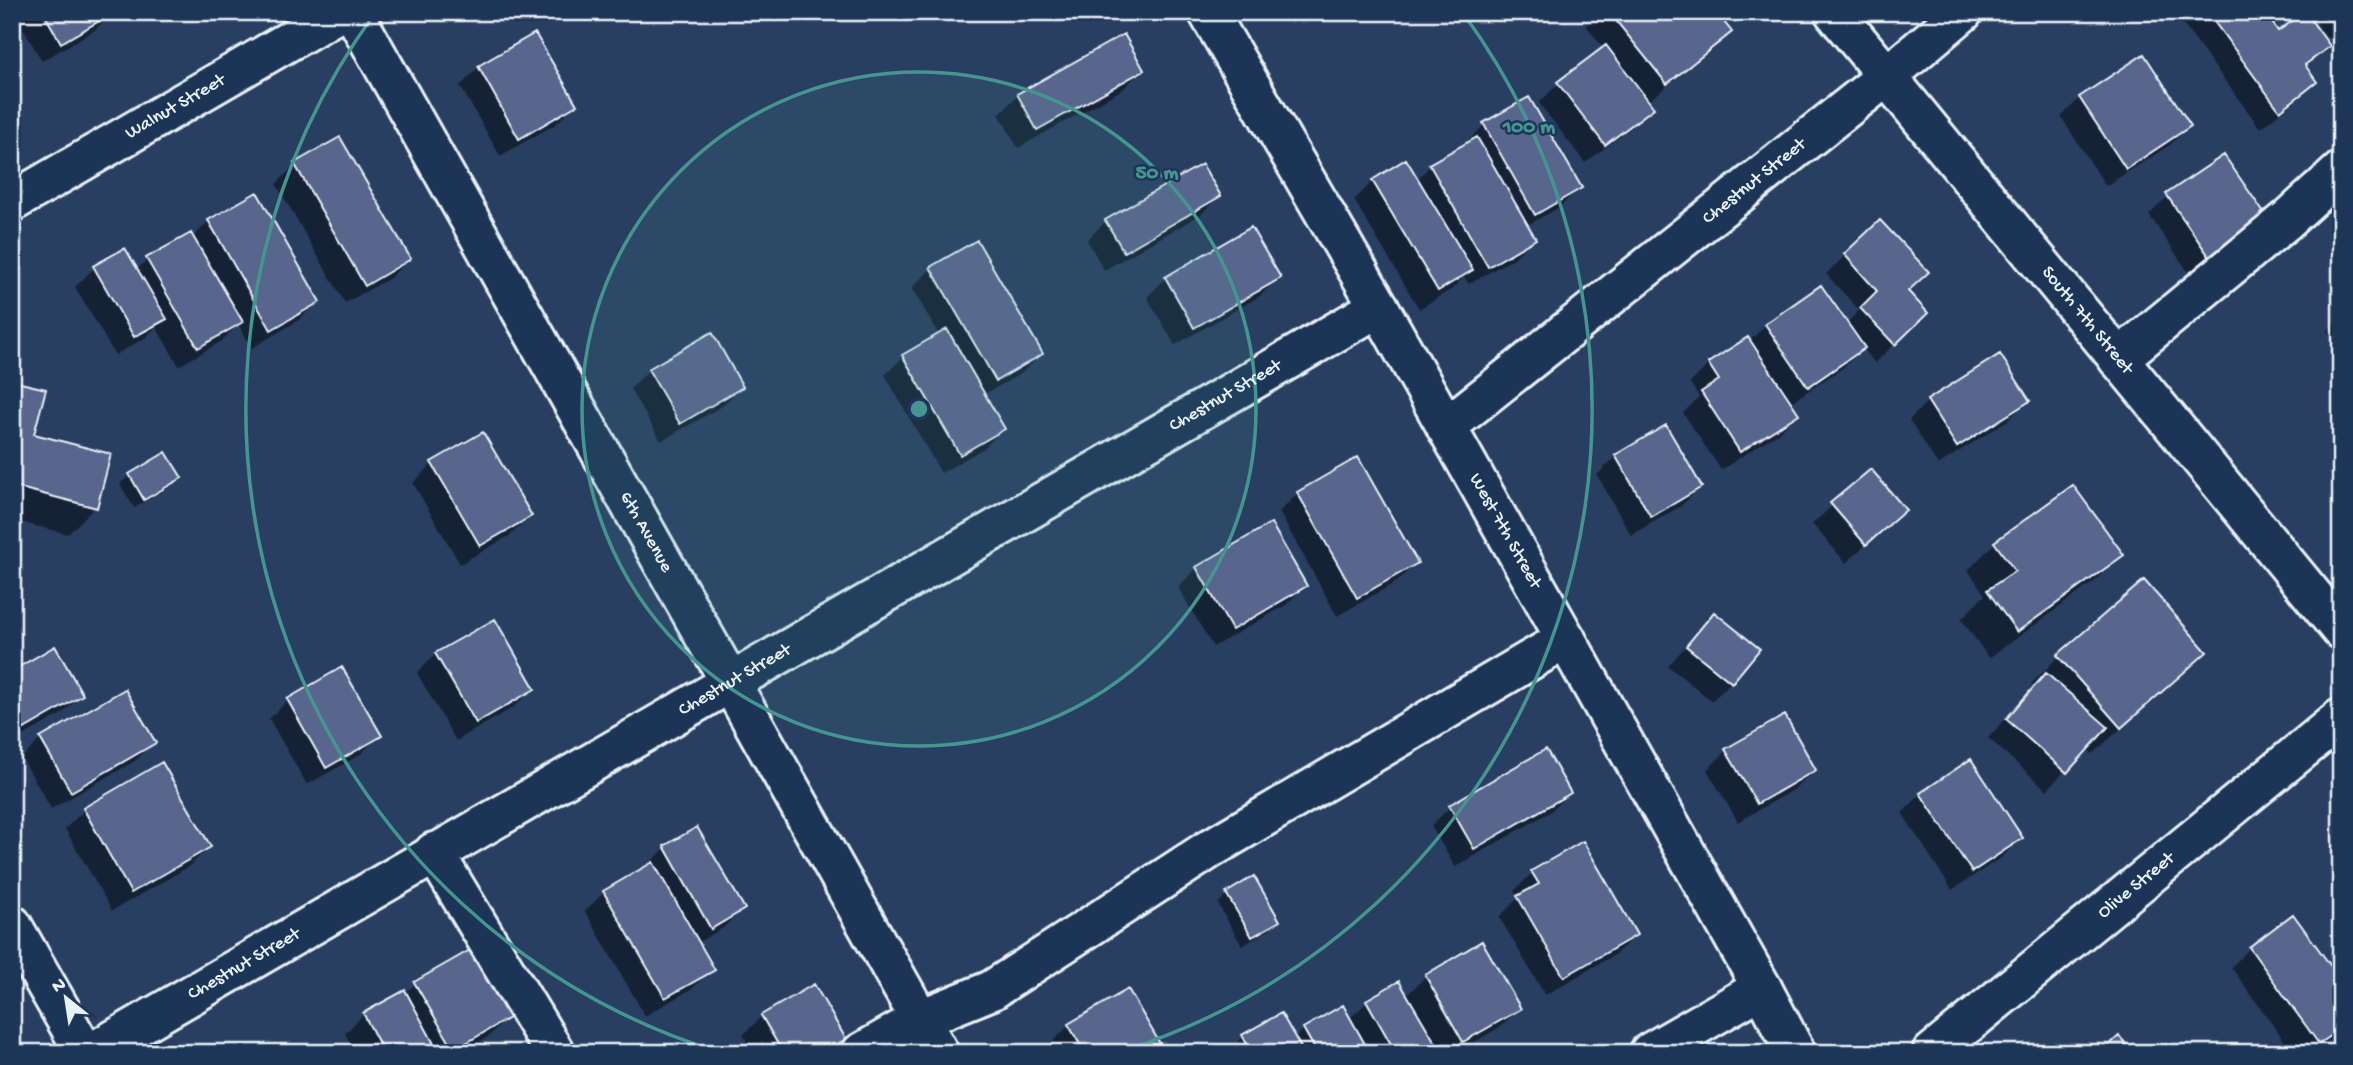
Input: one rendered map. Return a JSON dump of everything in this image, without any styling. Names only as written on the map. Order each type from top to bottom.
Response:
[{"type":"street","name":"Walnut Street","points":[[12,202],[339,12]]},
{"type":"street","name":"6th Avenue","points":[[353,12],[939,1053]]},
{"type":"street","name":"West 7th Street","points":[[1208,12],[1379,307],[1796,1053]]},
{"type":"street","name":"South 7th Street","points":[[1835,12],[2341,630]]},
{"type":"street","name":"Chestnut Street","points":[[1446,427],[1963,12]]},
{"type":"street","points":[[2118,359],[2341,172]]},
{"type":"street","name":"Chestnut Street","points":[[91,1053],[1379,307]]},
{"type":"street","points":[[861,1053],[920,1019],[992,990],[1208,850],[1566,639]]},
{"type":"street","name":"Olive Street","points":[[1933,1053],[2341,718]]},
{"type":"street","points":[[434,852],[555,1053]]},
{"type":"street","points":[[12,925],[85,1053]]},
{"type":"street","points":[[1648,1053],[1762,988]]},
{"type":"building","points":[[43,12],[115,12],[61,43]]},
{"type":"building","points":[[1609,12],[1716,12],[1732,32],[1667,84]]},
{"type":"building","points":[[2207,12],[2265,12],[2278,31],[2305,12],[2330,46],[2305,65],[2317,82],[2280,111]]},
{"type":"building","points":[[535,33],[577,105],[519,139],[478,66]]},
{"type":"building","points":[[1124,34],[1144,70],[1037,130],[1017,94]]},
{"type":"building","points":[[1606,45],[1654,108],[1605,145],[1557,82]]},
{"type":"building","points":[[2144,54],[2191,126],[2126,169],[2079,97]]},
{"type":"building","points":[[1529,97],[1582,188],[1535,215],[1483,123]]},
{"type":"building","points":[[340,137],[411,259],[365,286],[294,163]]},
{"type":"building","points":[[1477,137],[1536,239],[1488,267],[1429,164]]},
{"type":"building","points":[[2224,155],[2268,219],[2211,259],[2166,194]]},
{"type":"building","points":[[1406,159],[1473,270],[1438,291],[1372,180]]},
{"type":"building","points":[[1202,164],[1221,196],[1124,252],[1105,220]]},
{"type":"building","points":[[257,192],[320,302],[271,330],[208,220]]},
{"type":"building","points":[[1880,220],[1929,272],[1908,291],[1928,313],[1895,345],[1860,308],[1877,291],[1844,254]]},
{"type":"building","points":[[1251,227],[1281,278],[1194,328],[1165,277]]},
{"type":"building","points":[[191,233],[243,322],[198,348],[146,258]]},
{"type":"building","points":[[977,240],[1043,354],[996,381],[930,267]]},
{"type":"building","points":[[125,248],[167,319],[134,337],[93,266]]},
{"type":"building","points":[[1821,285],[1865,348],[1808,387],[1765,324]]},
{"type":"building","points":[[947,329],[1005,429],[960,455],[902,355]]},
{"type":"building","points":[[712,332],[743,387],[680,424],[648,369]]},
{"type":"building","points":[[1748,337],[1799,414],[1740,452],[1701,392],[1719,380],[1708,363]]},
{"type":"building","points":[[2000,354],[2030,401],[1957,447],[1927,400]]},
{"type":"building","points":[[12,381],[46,389],[34,434],[111,454],[97,508],[12,486]]},
{"type":"building","points":[[1666,425],[1702,487],[1651,517],[1615,455]]},
{"type":"building","points":[[483,432],[532,516],[480,546],[431,462]]},
{"type":"building","points":[[166,452],[182,478],[144,500],[129,474]]},
{"type":"building","points":[[1358,457],[1418,563],[1357,598],[1297,492]]},
{"type":"building","points":[[1871,469],[1906,510],[1866,545],[1830,503]]},
{"type":"building","points":[[2073,485],[2124,555],[2017,632],[1987,590],[2015,571],[1994,542]]},
{"type":"building","points":[[1271,523],[1307,586],[1232,630],[1196,567]]},
{"type":"building","points":[[2144,580],[2207,652],[2121,728],[2057,655]]},
{"type":"building","points":[[1714,612],[1760,649],[1732,683],[1686,646]]},
{"type":"building","points":[[495,619],[535,689],[476,723],[435,653]]},
{"type":"building","points":[[55,646],[83,695],[12,736],[12,671]]},
{"type":"building","points":[[342,667],[382,736],[326,768],[287,699]]},
{"type":"building","points":[[2046,673],[2108,727],[2067,773],[2006,719]]},
{"type":"building","points":[[125,689],[156,743],[71,792],[40,738]]},
{"type":"building","points":[[1785,715],[1816,770],[1757,804],[1725,749]]},
{"type":"building","points":[[1546,749],[1571,793],[1474,849],[1449,805]]},
{"type":"building","points":[[1971,759],[2023,838],[1972,872],[1920,793]]},
{"type":"building","points":[[162,762],[211,847],[131,893],[83,808]]},
{"type":"building","points":[[697,827],[745,909],[711,929],[664,846]]},
{"type":"building","points":[[1583,841],[1637,935],[1564,977],[1517,896],[1539,884],[1531,871]]},
{"type":"building","points":[[653,862],[715,970],[665,998],[603,891]]},
{"type":"building","points":[[1254,876],[1280,921],[1252,937],[1226,893]]},
{"type":"building","points":[[2293,914],[2341,980],[2341,1029],[2319,1044],[2249,947]]},
{"type":"building","points":[[1482,941],[1521,1009],[1463,1042],[1425,975]]},
{"type":"building","points":[[470,950],[509,1018],[454,1050],[414,982]]},
{"type":"building","points":[[1399,981],[1439,1049],[1433,1053],[1396,1053],[1366,1000]]},
{"type":"building","points":[[814,984],[846,1039],[822,1053],[783,1053],[761,1015]]},
{"type":"building","points":[[1128,989],[1165,1052],[1085,1053],[1068,1024]]},
{"type":"building","points":[[405,990],[439,1053],[384,1053],[363,1013]]},
{"type":"building","points":[[1343,1005],[1370,1053],[1317,1053],[1303,1028]]},
{"type":"building","points":[[1281,1013],[1304,1053],[1252,1053],[1242,1035]]},
{"type":"building","points":[[2119,1036],[2134,1053],[2100,1053]]}]
